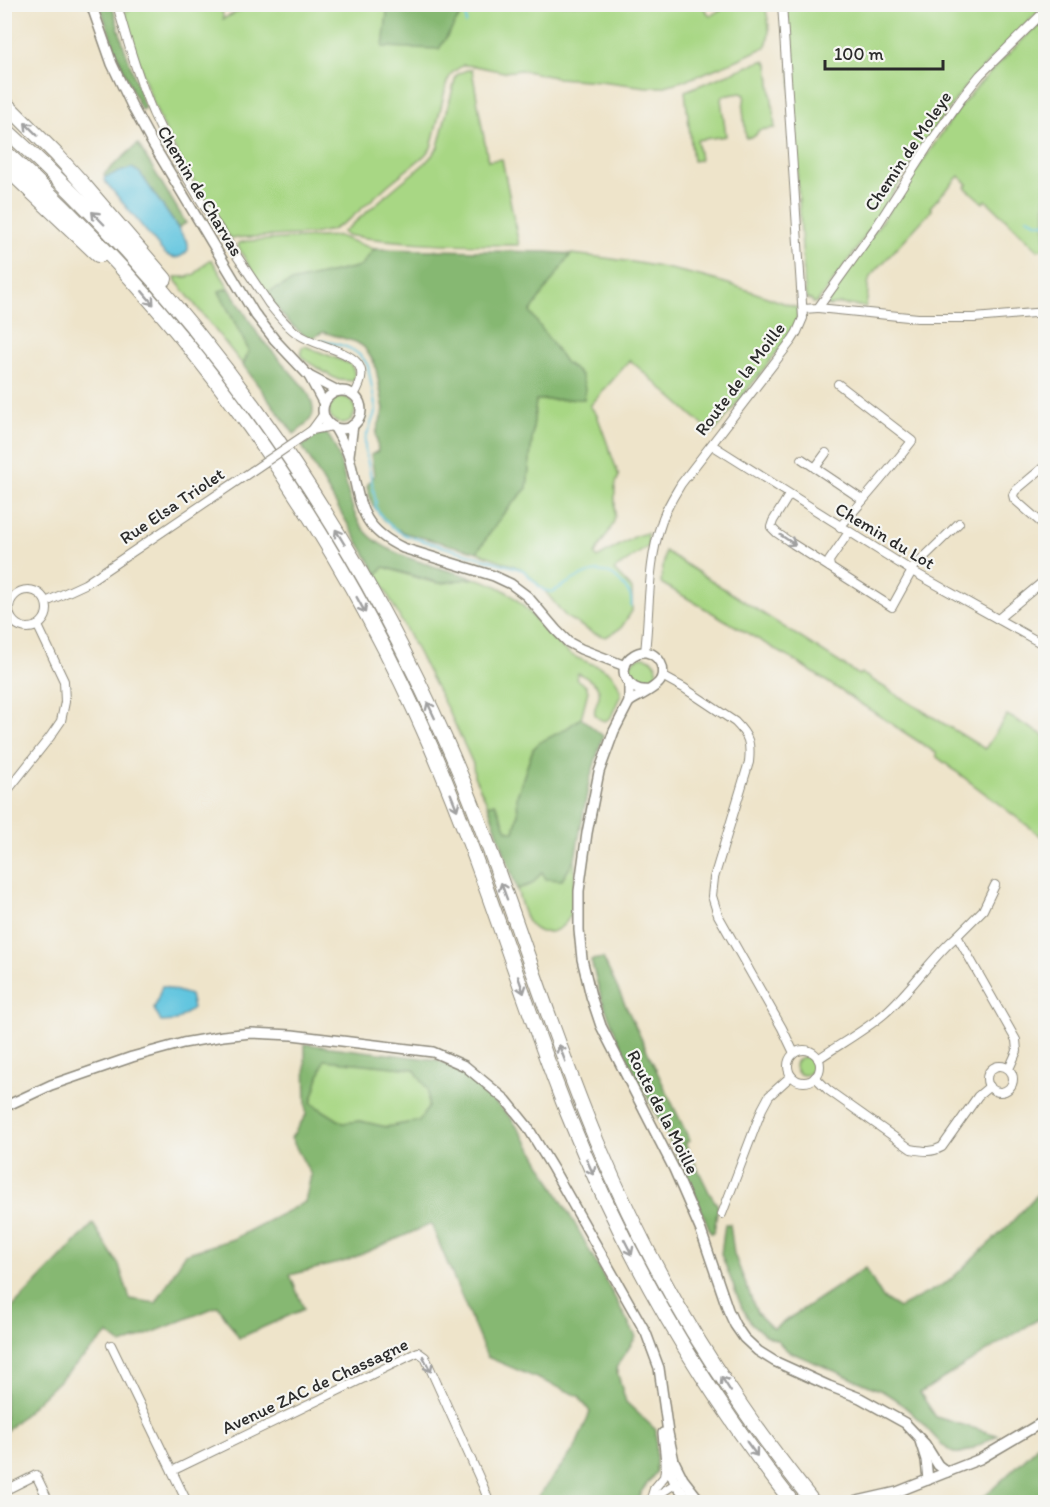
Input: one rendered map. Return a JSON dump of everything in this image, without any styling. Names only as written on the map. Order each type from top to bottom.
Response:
[{"type":"highway","points":[[4,102],[57,155],[166,280],[165,293]]},
{"type":"highway","points":[[4,128],[88,208],[165,293],[225,367],[290,457],[341,538],[421,686],[465,788],[583,1107],[623,1200],[670,1290],[713,1363],[759,1432],[813,1503]]},
{"type":"highway","points":[[4,151],[110,254],[175,329],[251,429],[302,505],[339,566],[411,704],[448,788],[471,845],[567,1113],[602,1194],[666,1316],[722,1406],[792,1503]]},
{"type":"highway","points":[[4,166],[98,255],[110,254]]},
{"type":"street","name":"Chemin de Charvas","points":[[91,4],[122,87],[151,141],[254,313],[275,340],[309,376],[324,404]]},
{"type":"street","points":[[117,4],[135,65],[152,111],[176,158],[206,208],[280,318],[313,343],[341,352],[361,367],[360,386],[354,395]]},
{"type":"street","name":"Route de la Moille","points":[[645,652],[654,552],[662,521],[681,484],[792,340],[801,324],[803,309],[782,4]]},
{"type":"street","name":"Chemin de Moleye","points":[[818,308],[876,227],[964,95],[980,75],[1046,10]]},
{"type":"street","points":[[803,309],[818,308],[918,318],[974,318],[1046,312]]},
{"type":"street","name":"Chemin de Charvas","points":[[309,376],[338,391]]},
{"type":"street","points":[[838,384],[912,441],[840,527]]},
{"type":"street","points":[[334,427],[342,429],[353,425],[358,420],[360,407],[354,395],[338,391],[330,395],[324,404],[323,415],[334,427],[349,455],[361,507],[368,521],[386,539],[403,548],[494,576],[511,584],[526,596],[568,642],[625,666]]},
{"type":"street","name":"Rue Elsa Triolet","points":[[46,602],[85,584],[312,430],[323,415]]},
{"type":"street","points":[[349,455],[353,425]]},
{"type":"street","name":"Rue Elsa Triolet","points":[[312,430],[334,427]]},
{"type":"street","name":"Chemin du Lot","points":[[712,445],[912,571],[1046,646]]},
{"type":"street","points":[[816,468],[826,453]]},
{"type":"street","points":[[802,459],[863,500]]},
{"type":"street","points":[[1046,465],[1013,495],[1014,499],[1046,526]]},
{"type":"street","points":[[789,495],[771,527],[892,607],[914,567],[960,523]]},
{"type":"street","points":[[830,567],[830,561],[849,532]]},
{"type":"street","points":[[998,620],[1046,579]]},
{"type":"street","points":[[23,590],[37,592],[46,602],[47,615],[38,626],[25,628],[16,625],[10,618],[8,609],[11,600],[23,590]]},
{"type":"street","points":[[4,795],[50,737],[60,721],[65,702],[64,681],[38,626]]},
{"type":"street","points":[[629,702],[655,687],[662,676],[662,665],[655,656],[638,652],[627,660],[625,676],[629,684],[639,690],[649,690]]},
{"type":"street","points":[[662,676],[735,722],[742,729],[750,744],[749,762],[714,878],[712,896],[718,915],[794,1053]]},
{"type":"street","name":"Route de la Moille","points":[[629,684],[629,702],[614,731],[599,771],[579,891],[582,959],[591,996],[602,1026],[687,1197],[728,1310],[744,1338],[774,1361],[860,1398],[905,1423],[926,1444],[938,1465],[946,1472]]},
{"type":"street","points":[[818,1059],[883,1014],[944,947],[983,910],[995,885]]},
{"type":"street","points":[[957,936],[1016,1040],[1017,1051],[1009,1069]]},
{"type":"street","points":[[4,1107],[51,1084],[132,1057],[183,1043],[251,1033],[292,1035],[433,1052],[465,1066],[506,1100],[527,1126],[646,1333],[659,1368],[675,1479],[650,1503]]},
{"type":"street","points":[[799,1050],[810,1051],[818,1059],[820,1067],[810,1081],[797,1081],[788,1071],[788,1061],[799,1050]]},
{"type":"street","points":[[1001,1066],[1009,1069],[1013,1081],[1009,1089],[1001,1092],[993,1089],[988,1082],[988,1074],[993,1068],[1001,1066]]},
{"type":"street","points":[[722,1214],[762,1109],[769,1096],[791,1076]]},
{"type":"street","points":[[815,1077],[828,1090],[911,1149],[926,1152],[942,1147],[978,1096],[990,1086]]},
{"type":"street","points":[[111,1345],[187,1503]]},
{"type":"street","name":"Avenue ZAC de Chassagne","points":[[172,1471],[418,1352],[425,1357],[489,1503]]},
{"type":"street","points":[[663,1397],[666,1461],[675,1479],[697,1501]]},
{"type":"street","points":[[853,1503],[897,1492],[980,1459],[1046,1420]]},
{"type":"street","points":[[918,1436],[926,1460],[928,1480]]},
{"type":"street","points":[[4,1491],[36,1475],[49,1503]]},
{"type":"street","points":[[650,1503],[654,1489],[675,1479]]},
{"type":"green space","points":[[388,4],[467,5],[439,49],[383,47]]},
{"type":"green space","points":[[701,4],[710,16],[730,7],[765,5],[769,32],[765,47],[692,78],[662,87],[558,78],[521,70],[504,72],[463,65],[452,73],[447,82],[431,148],[350,219],[332,230],[313,234],[232,238],[229,237],[195,184],[165,130],[142,72],[124,12],[144,5],[222,5],[223,19],[251,5],[388,5],[384,47],[458,17],[467,5]]},
{"type":"green space","points":[[100,5],[112,5],[145,108],[141,110],[119,58]]},
{"type":"green space","points":[[786,5],[1045,5],[966,86],[936,126],[856,250],[822,296],[813,303],[812,300],[807,299],[805,292]]},
{"type":"green space","points":[[1045,17],[1045,248],[1038,250],[986,200],[983,203],[965,187],[968,184],[959,176],[930,207],[932,210],[870,277],[865,307],[827,305],[827,301],[959,108],[981,82]]},
{"type":"green space","points":[[761,61],[768,64],[775,128],[759,130],[755,136],[746,138],[743,109],[745,95],[741,93],[723,96],[721,99],[726,136],[697,140],[700,160],[693,161],[685,91]]},
{"type":"green space","points":[[472,70],[488,161],[502,159],[519,245],[432,243],[345,235],[343,232],[434,153],[438,147],[456,76]]},
{"type":"green space","points":[[138,144],[186,223],[178,228],[140,173],[132,168],[105,177],[104,174]]},
{"type":"green space","points":[[338,236],[374,249],[361,266],[291,282],[267,293],[238,246],[239,243],[246,241]]},
{"type":"green space","points":[[374,249],[571,254],[530,312],[565,362],[581,375],[585,388],[584,399],[536,400],[527,488],[503,514],[477,552],[405,533],[384,520],[372,504],[367,486],[374,475],[371,455],[378,451],[376,433],[384,409],[375,364],[364,347],[356,342],[323,332],[310,339],[286,319],[267,293],[291,282],[361,266]]},
{"type":"green space","points":[[571,254],[627,261],[700,276],[798,308],[797,321],[791,334],[713,434],[630,360],[590,406],[597,415],[619,476],[615,487],[615,518],[595,554],[597,558],[636,536],[647,533],[649,546],[614,570],[632,589],[632,611],[621,628],[606,637],[593,633],[566,617],[544,590],[522,569],[477,552],[503,514],[527,488],[536,400],[584,399],[581,375],[565,362],[529,312]]},
{"type":"green space","points":[[209,260],[212,260],[229,288],[219,292],[249,351],[243,365],[176,281],[175,277],[195,274]]},
{"type":"green space","points":[[229,288],[259,336],[307,391],[311,399],[312,416],[306,425],[294,434],[243,365],[249,351],[219,291]]},
{"type":"green space","points":[[305,346],[350,364],[354,372],[354,381],[339,380],[307,361],[301,355],[302,347]]},
{"type":"green space","points":[[342,397],[351,401],[355,410],[351,419],[342,423],[333,419],[329,410],[333,401]]},
{"type":"green space","points":[[326,433],[337,452],[354,513],[368,534],[403,556],[474,578],[439,583],[384,567],[377,574],[302,446],[319,434]]},
{"type":"green space","points":[[665,551],[859,675],[861,673],[985,749],[1007,715],[1045,736],[1045,839],[937,757],[936,753],[797,662],[661,583]]},
{"type":"green space","points":[[384,567],[437,583],[474,578],[493,584],[506,591],[527,609],[566,651],[606,670],[618,683],[621,694],[611,717],[605,721],[595,715],[599,697],[598,688],[592,681],[578,673],[576,679],[586,686],[588,691],[581,718],[533,749],[517,796],[518,815],[514,832],[507,830],[495,803],[488,805],[474,776],[473,764],[452,718],[377,574]]},
{"type":"green space","points":[[643,657],[653,661],[657,671],[653,681],[643,685],[633,681],[629,671],[633,661]]},
{"type":"green space","points":[[581,718],[603,736],[589,782],[575,859],[562,880],[546,879],[542,872],[532,884],[517,889],[488,805],[495,803],[507,830],[514,832],[518,815],[517,796],[533,749],[540,742]]},
{"type":"green space","points":[[575,859],[574,895],[569,918],[564,925],[554,931],[537,931],[527,920],[517,889],[532,884],[542,872],[562,880]]},
{"type":"green space","points":[[603,958],[690,1141],[685,1143],[718,1206],[714,1232],[711,1233],[687,1175],[617,1037],[601,997],[591,960]]},
{"type":"green space","points":[[305,1044],[438,1060],[469,1077],[511,1118],[532,1149],[580,1233],[636,1337],[616,1368],[626,1402],[656,1430],[656,1472],[641,1492],[637,1502],[535,1502],[575,1448],[590,1412],[579,1396],[487,1357],[431,1224],[346,1261],[290,1275],[304,1309],[239,1338],[218,1306],[122,1345],[108,1334],[5,1432],[5,1318],[13,1307],[93,1224],[119,1265],[130,1299],[156,1303],[185,1254],[233,1239],[305,1202],[311,1175],[291,1138],[306,1115]],"holes":[[[324,1060],[414,1069],[428,1090],[428,1108],[419,1121],[386,1127],[360,1121],[343,1123],[311,1103]]]},
{"type":"green space","points":[[800,1057],[808,1057],[813,1062],[811,1073],[800,1075],[795,1070],[795,1062]]},
{"type":"green space","points":[[324,1059],[414,1069],[428,1090],[428,1108],[419,1121],[386,1127],[360,1121],[343,1123],[311,1103]]},
{"type":"green space","points":[[1045,1186],[1045,1315],[920,1393],[936,1417],[997,1435],[964,1452],[950,1451],[913,1414],[884,1392],[790,1352],[777,1340],[765,1335],[752,1324],[742,1308],[721,1254],[725,1224],[730,1224],[734,1254],[757,1313],[773,1329],[865,1268],[883,1298],[899,1308],[948,1282],[1009,1225]]},
{"type":"green space","points":[[1045,1433],[1045,1502],[974,1502],[984,1497],[1033,1451]]},
{"type":"water","points":[[132,168],[140,173],[188,243],[188,250],[183,255],[174,258],[164,253],[104,180],[105,177]]},
{"type":"water","points":[[162,986],[190,995],[193,1008],[176,1021],[161,1022],[154,1009]]},
{"type":"waterway","points":[[466,4],[466,24]]},
{"type":"waterway","points":[[1027,218],[1046,223]]},
{"type":"waterway","points":[[322,341],[342,345],[354,351],[368,366],[376,410],[365,440],[365,448],[375,506],[388,524],[407,536],[523,570],[543,590],[552,592],[588,573],[605,572],[614,576],[627,590],[631,597],[631,606]]}]
